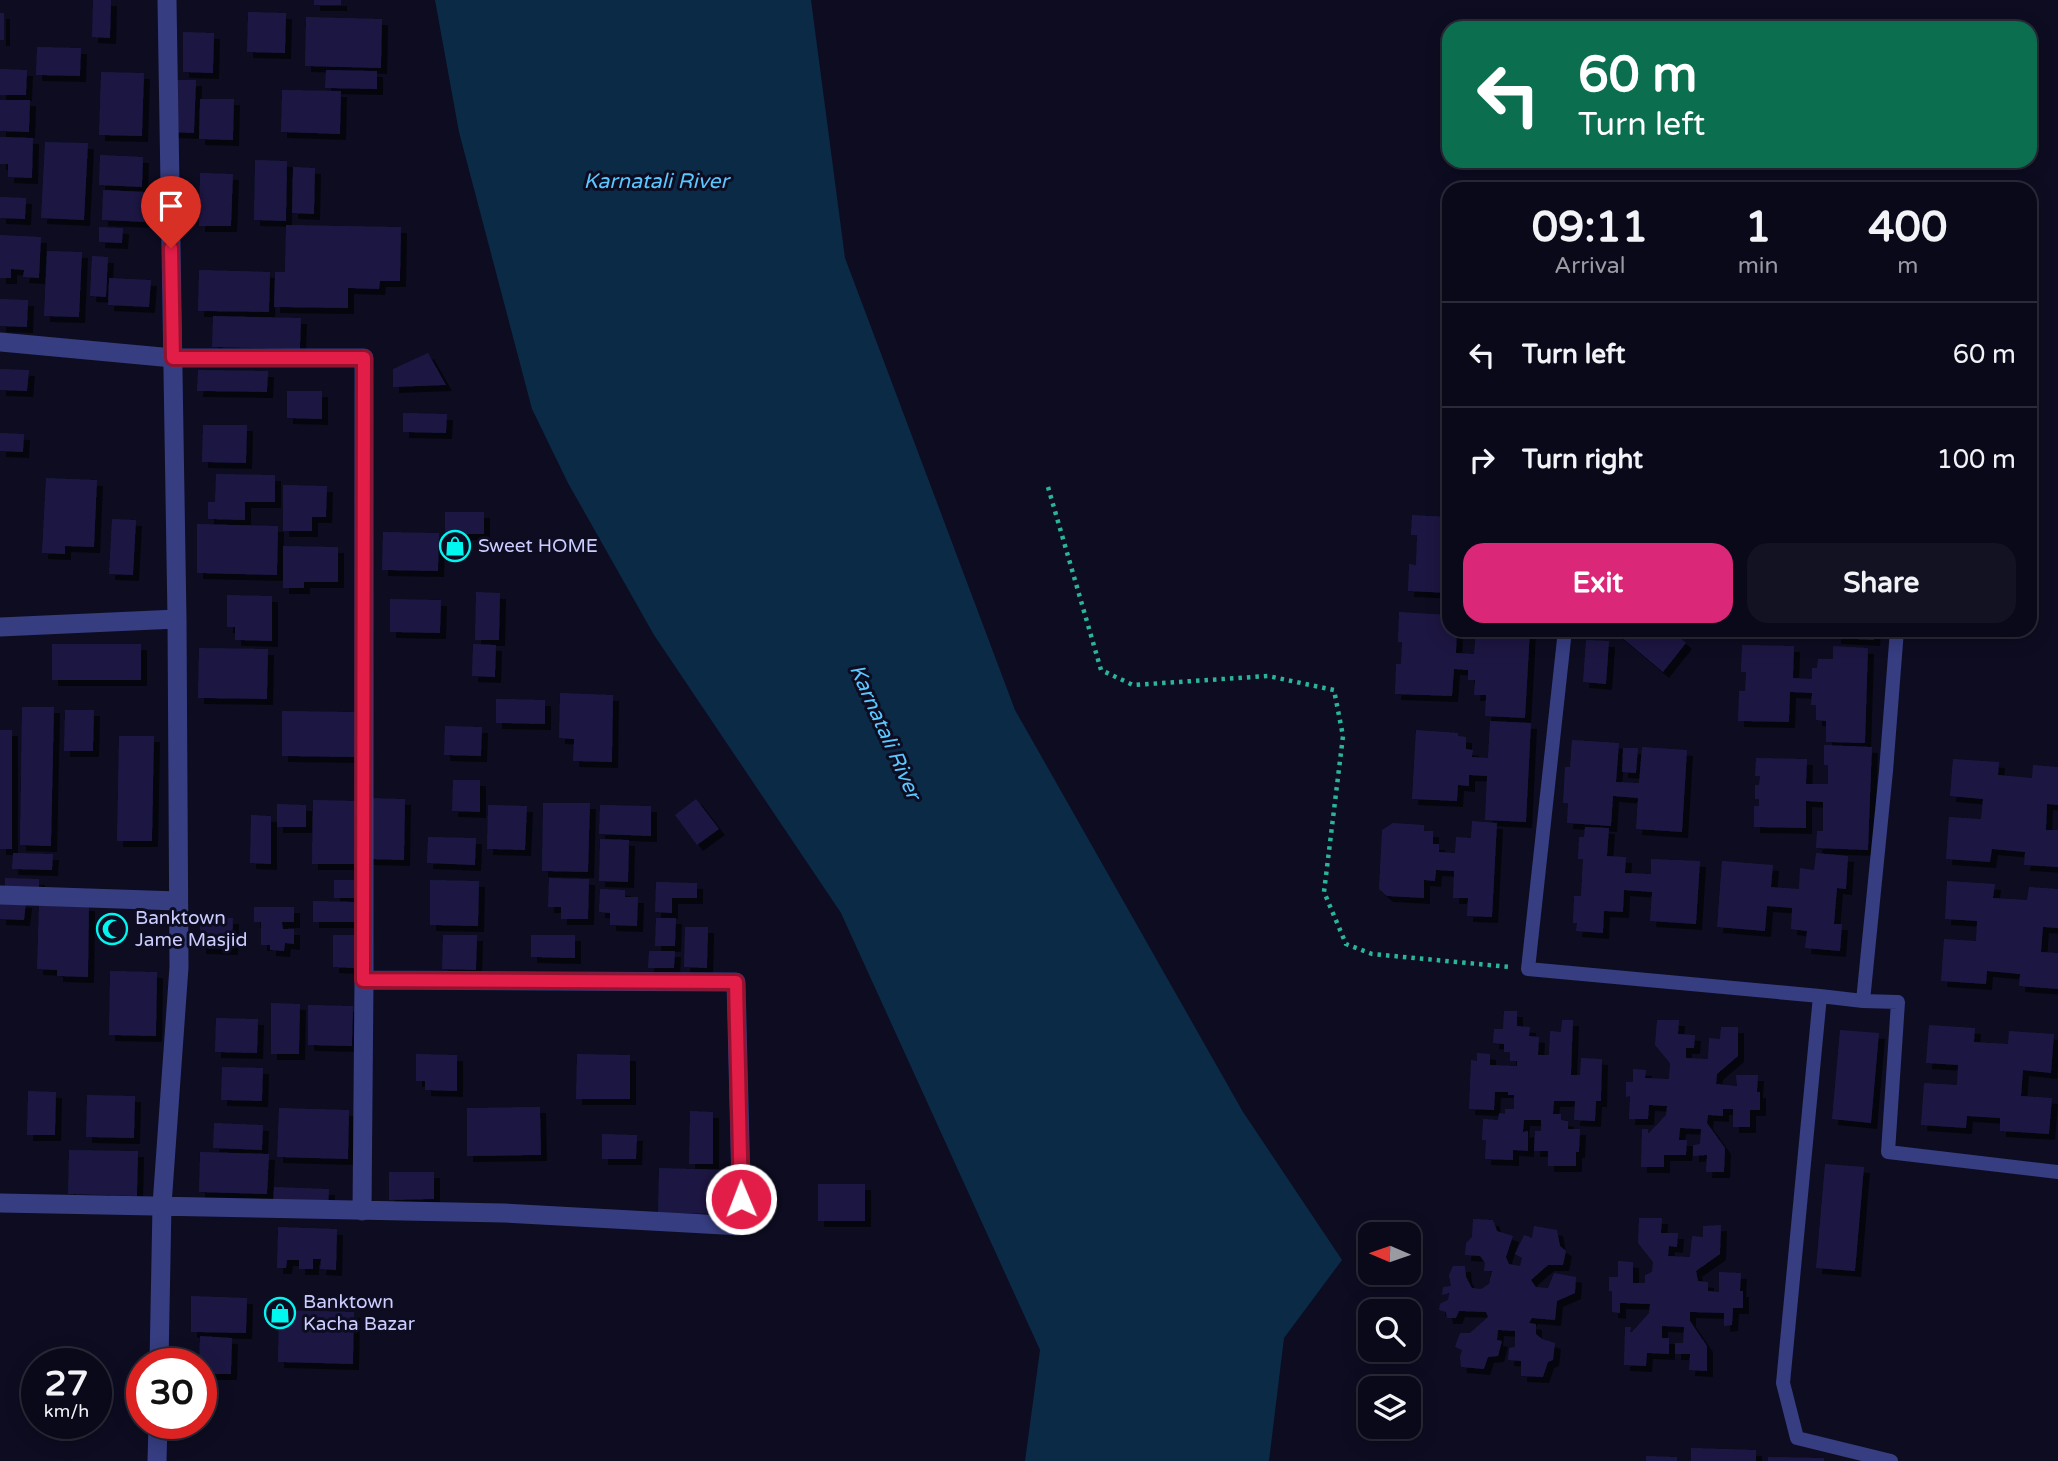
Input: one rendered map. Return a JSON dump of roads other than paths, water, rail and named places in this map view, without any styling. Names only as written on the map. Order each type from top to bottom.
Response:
[{"type":"street","points":[[159,1348],[162,1205],[178,967],[177,619],[167,0]]},
{"type":"street","points":[[0,342],[173,358],[364,358],[362,1211]]},
{"type":"street","points":[[0,626],[177,619]]},
{"type":"street","points":[[0,895],[178,901]]},
{"type":"street","points":[[0,1203],[504,1213],[742,1226],[736,982],[363,980]]},
{"type":"street","points":[[158,1439],[158,1461]]},
{"type":"lane","points":[[1564,637],[1528,969],[1863,1001],[1898,1002],[1888,1152],[2058,1172]]},
{"type":"lane","points":[[1863,1001],[1886,771],[1896,637]]},
{"type":"lane","points":[[1820,996],[1783,1383],[1797,1438],[1891,1461]]},
{"type":"water","name":"Karnatali River","points":[[435,0],[811,0],[845,258],[1015,710],[1243,1112],[1342,1260],[1284,1338],[1269,1461],[1025,1461],[1040,1350],[841,913],[654,635],[568,483],[532,409],[459,132]]},
{"type":"place","name":"Sweet HOME","points":[[455,546]]},
{"type":"place","name":"Banktown Jame Masjid","points":[[112,929]]},
{"type":"place","name":"Banktown Kacha Bazar","points":[[280,1313]]}]
